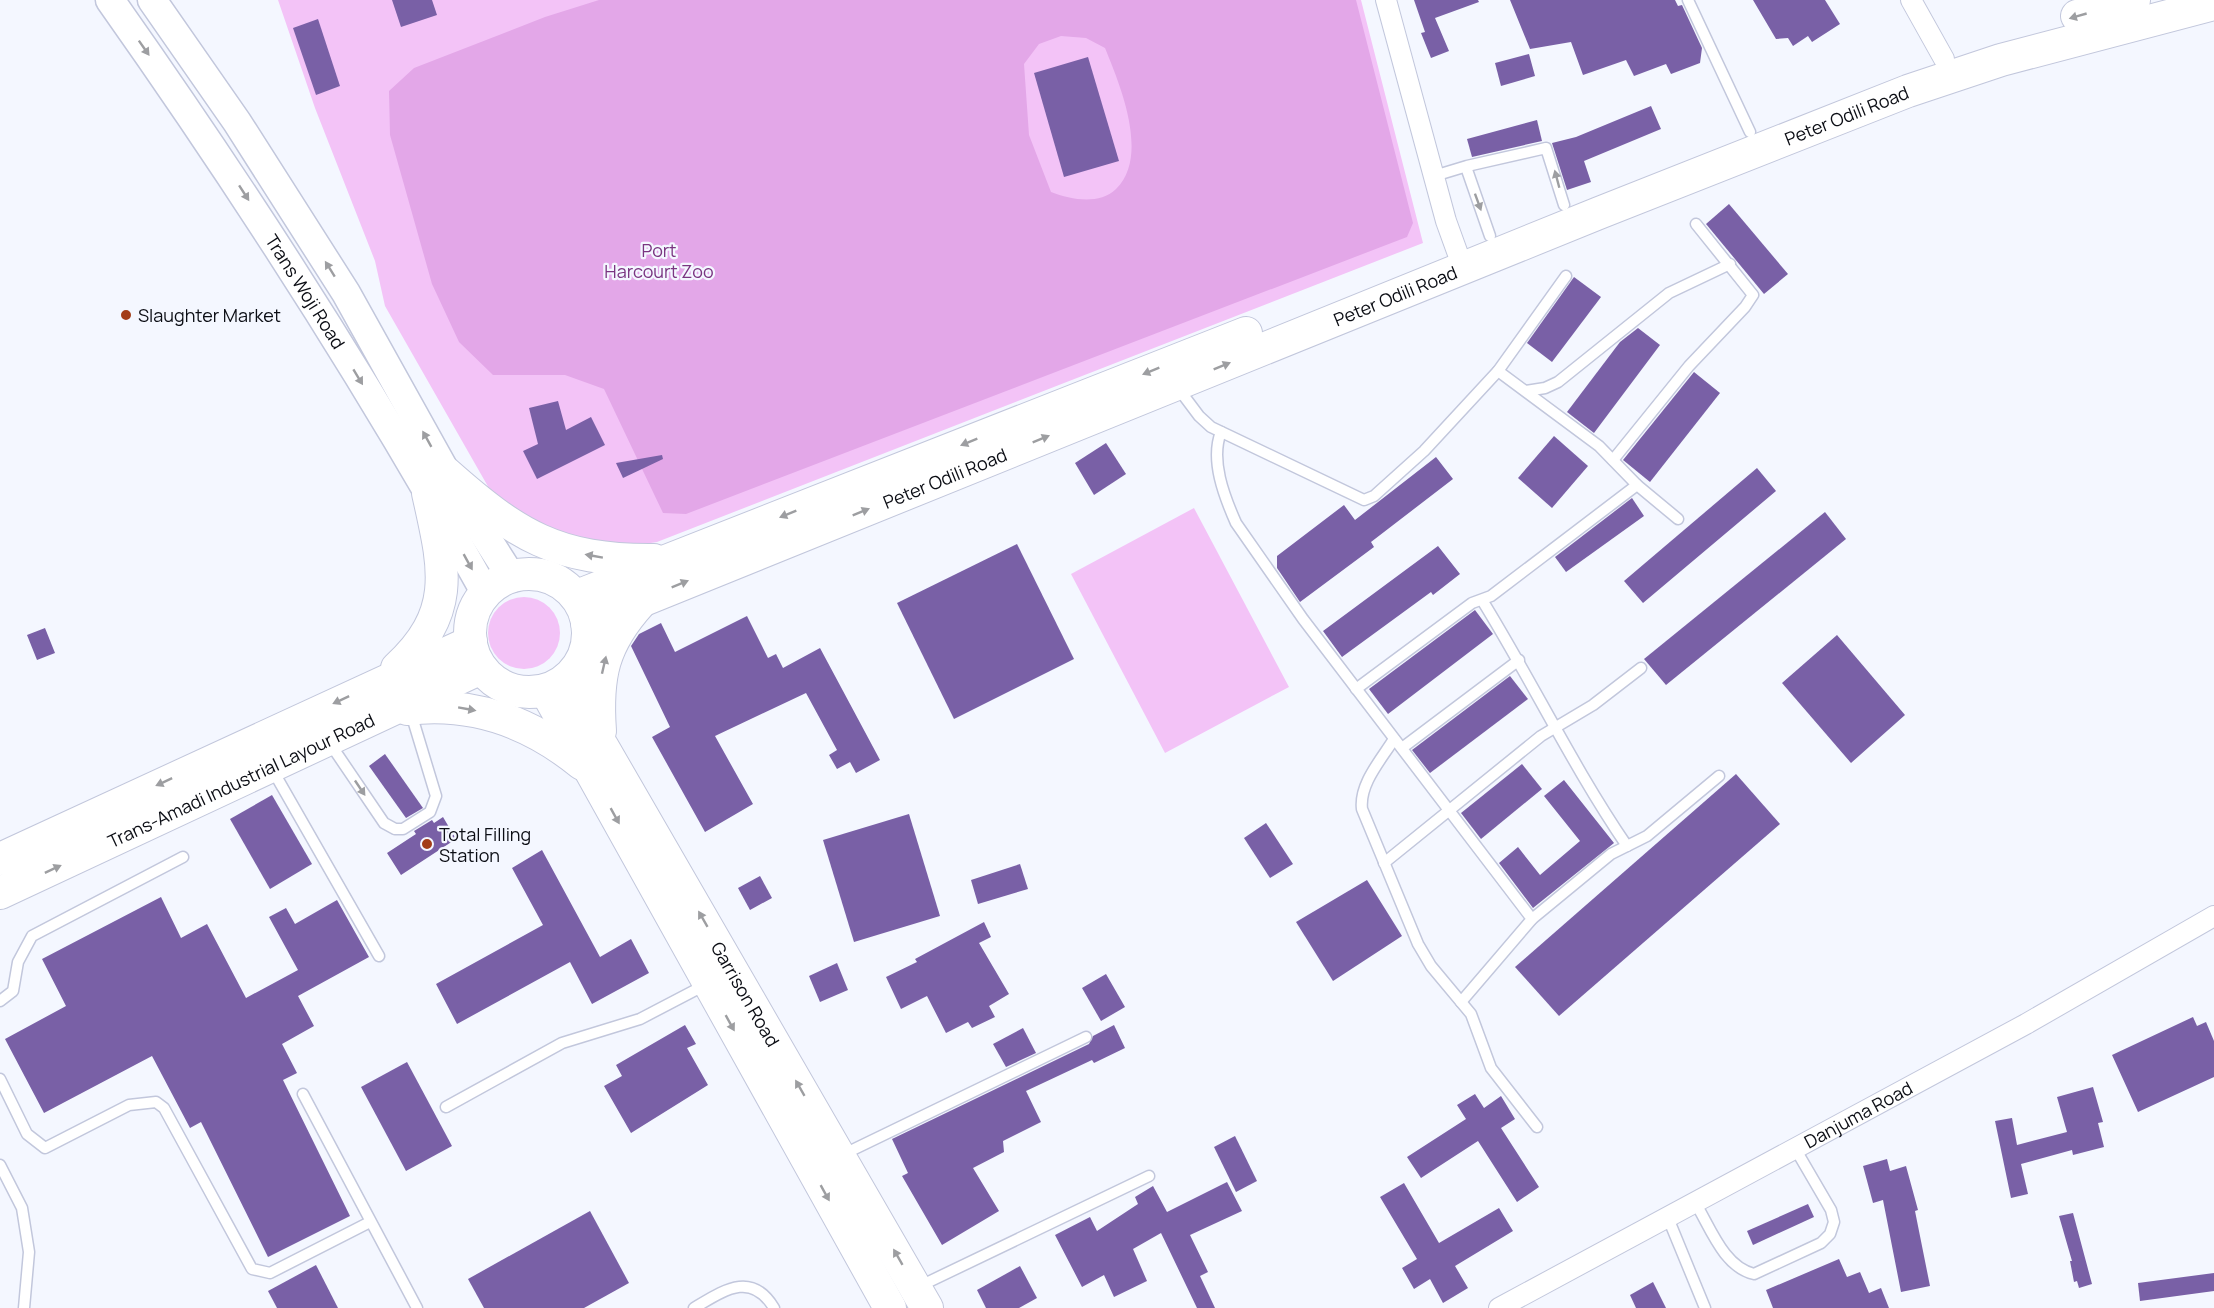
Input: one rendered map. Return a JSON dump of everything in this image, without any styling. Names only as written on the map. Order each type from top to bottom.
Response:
[{"type":"main road","name":"Trans Woji Road","points":[[110,0],[212,144],[437,483],[513,578]]},
{"type":"main road","name":"Trans Woji Road","points":[[152,0],[237,122],[346,293],[437,483],[485,592]]},
{"type":"main road","name":"Peter Odili Road","points":[[582,610],[644,599],[1176,385],[1460,259],[1490,236],[1750,132],[1944,59],[2126,1]]},
{"type":"main road","name":"Peter Odili Road","points":[[582,610],[673,559],[1908,91],[2001,60],[2214,4]]},
{"type":"main road","points":[[437,483],[532,538],[568,551],[618,560],[673,559]]},
{"type":"main road","points":[[385,680],[426,638],[435,620],[442,570],[437,483]]},
{"type":"main road","points":[[524,574],[544,576],[563,584],[582,610],[588,637],[583,657],[557,684],[518,692],[500,685],[476,655],[472,622],[485,592],[513,578],[524,574]]},
{"type":"main road","points":[[402,707],[455,707],[493,714],[531,729],[564,750],[596,758],[598,704],[605,660],[612,638],[644,599]]},
{"type":"main road","name":"Trans-Amadi Industrial Layour Road","points":[[0,859],[385,680],[476,655]]},
{"type":"main road","name":"Trans-Amadi Industrial Layour Road","points":[[0,894],[270,766],[402,707],[476,655]]},
{"type":"main road","name":"Garrison Road","points":[[557,684],[708,984],[890,1308]]},
{"type":"main road","name":"Garrison Road","points":[[596,758],[839,1156],[921,1298]]},
{"type":"street","points":[[1386,0],[1434,176],[1460,259]]},
{"type":"street","points":[[1911,0],[1944,59]]},
{"type":"street","name":"Danjuma Road","points":[[1499,1308],[1696,1204],[2026,1024],[2214,916]]},
{"type":"lane","points":[[1688,0],[1750,132]]},
{"type":"lane","points":[[1434,176],[1546,148],[1564,206]]},
{"type":"lane","points":[[1466,167],[1490,236]]},
{"type":"lane","points":[[1613,460],[1689,366],[1753,295],[1750,288],[1696,224]]},
{"type":"lane","points":[[1526,391],[1545,388],[1558,382],[1669,293],[1730,264]]},
{"type":"lane","points":[[1176,385],[1199,416],[1221,432],[1364,500],[1374,496],[1424,451],[1498,371],[1566,276]]},
{"type":"lane","points":[[1498,371],[1599,446],[1637,485],[1678,519]]},
{"type":"lane","points":[[1221,432],[1215,454],[1228,507],[1236,523],[1356,689],[1532,919]]},
{"type":"lane","points":[[1356,689],[1472,603],[1482,600],[1637,485]]},
{"type":"lane","points":[[1482,600],[1519,660],[1598,803],[1628,846]]},
{"type":"lane","points":[[1402,748],[1519,660]]},
{"type":"lane","points":[[1384,863],[1541,736],[1593,705],[1641,668]]},
{"type":"lane","points":[[328,740],[384,823],[403,830],[430,812],[436,796],[402,707]]},
{"type":"lane","points":[[1394,739],[1365,787],[1361,798],[1362,809],[1418,944],[1431,966],[1471,1014],[1491,1068],[1537,1127]]},
{"type":"lane","points":[[270,766],[379,956]]},
{"type":"lane","points":[[1461,1002],[1532,919],[1611,854],[1647,836],[1719,776]]},
{"type":"lane","points":[[0,1001],[13,991],[18,962],[32,936],[183,857]]},
{"type":"lane","points":[[446,1107],[562,1043],[640,1018],[708,984]]},
{"type":"lane","points":[[839,1156],[1086,1037]]},
{"type":"lane","points":[[0,1079],[27,1134],[45,1148],[129,1105],[156,1102],[164,1108],[252,1269],[261,1273],[270,1273],[370,1222]]},
{"type":"lane","points":[[303,1094],[417,1308]]},
{"type":"lane","points":[[1696,1204],[1732,1264],[1743,1271],[1754,1274],[1821,1243],[1830,1234],[1834,1222],[1831,1210],[1796,1150]]},
{"type":"lane","points":[[0,1165],[22,1208],[29,1252],[24,1308]]},
{"type":"lane","points":[[921,1298],[1149,1176]]},
{"type":"lane","points":[[1668,1218],[1705,1308]]},
{"type":"lane","points":[[694,1308],[726,1290],[743,1286],[757,1289],[765,1294],[774,1308]]},
{"type":"green space","name":"Port Harcourt Zoo","points":[[278,0],[1361,0],[1423,243],[657,542],[613,549],[547,532],[490,490],[385,306],[375,261],[315,108]]},
{"type":"green space","name":"Port Harcourt Zoo","points":[[599,0],[1356,0],[1413,223],[1407,237],[686,514],[663,513],[604,389],[565,375],[493,375],[459,342],[432,284],[390,135],[389,91],[414,68],[545,17]],"holes":[[[1061,36],[1086,38],[1105,48],[1118,81],[1129,120],[1131,158],[1126,175],[1116,189],[1102,197],[1085,200],[1051,192],[1029,135],[1024,64],[1039,44]]]},
{"type":"green space","points":[[1194,508],[1289,687],[1165,753],[1071,574]]},
{"type":"green space","points":[[524,597],[538,600],[550,607],[557,619],[560,633],[557,647],[550,659],[538,666],[524,669],[510,666],[498,659],[491,647],[488,633],[491,619],[498,607],[510,600]]},
{"type":"building","points":[[392,0],[432,0],[437,15],[401,27]]},
{"type":"building","points":[[1414,0],[1478,0],[1479,2],[1435,18],[1449,51],[1431,58],[1421,33],[1425,32]]},
{"type":"building","points":[[1510,0],[1675,0],[1678,6],[1682,5],[1702,48],[1700,63],[1671,74],[1666,64],[1634,76],[1626,60],[1583,75],[1571,42],[1530,49]]},
{"type":"building","points":[[1753,0],[1825,0],[1840,24],[1812,42],[1808,36],[1793,46],[1788,38],[1776,39]]},
{"type":"building","points":[[318,19],[340,86],[316,95],[293,28]]},
{"type":"building","points":[[1529,54],[1535,76],[1501,86],[1495,63]]},
{"type":"building","points":[[1088,57],[1119,161],[1064,177],[1034,73]]},
{"type":"building","points":[[1651,106],[1661,129],[1584,161],[1591,182],[1567,190],[1552,143],[1576,137]]},
{"type":"building","points":[[1537,120],[1542,141],[1472,157],[1467,139]]},
{"type":"building","points":[[1729,204],[1788,274],[1764,294],[1706,224]]},
{"type":"building","points":[[1574,277],[1601,297],[1552,362],[1527,343]]},
{"type":"building","points":[[1638,328],[1660,345],[1594,433],[1567,412],[1620,342]]},
{"type":"building","points":[[1694,372],[1720,393],[1650,482],[1623,460]]},
{"type":"building","points":[[558,401],[566,430],[591,417],[605,445],[537,479],[523,451],[538,444],[529,408]]},
{"type":"building","points":[[1554,436],[1588,466],[1552,508],[1518,478]]},
{"type":"building","points":[[1106,443],[1126,474],[1094,495],[1075,463]]},
{"type":"building","points":[[662,455],[663,459],[623,478],[616,463]]},
{"type":"building","points":[[1436,457],[1453,479],[1371,542],[1374,547],[1300,602],[1277,568],[1277,556],[1344,505],[1355,520]]},
{"type":"building","points":[[1757,468],[1776,491],[1643,603],[1624,581]]},
{"type":"building","points":[[1632,498],[1644,516],[1566,572],[1555,557]]},
{"type":"building","points":[[1825,512],[1846,539],[1666,685],[1644,659]]},
{"type":"building","points":[[1017,544],[1074,659],[954,719],[897,603]]},
{"type":"building","points":[[1438,546],[1460,574],[1433,595],[1431,592],[1342,657],[1323,631]]},
{"type":"building","points":[[1475,610],[1493,634],[1388,714],[1369,689]]},
{"type":"building","points":[[747,616],[768,658],[776,654],[783,668],[820,648],[880,760],[856,773],[850,762],[837,769],[829,755],[837,750],[806,693],[715,736],[753,804],[705,832],[652,737],[670,727],[631,646],[639,634],[661,623],[675,652]]},
{"type":"building","points":[[45,628],[55,653],[37,660],[27,635]]},
{"type":"building","points":[[1837,635],[1905,715],[1851,763],[1782,683]]},
{"type":"building","points":[[1510,676],[1528,699],[1430,773],[1412,750]]},
{"type":"building","points":[[385,754],[423,808],[406,818],[369,766]]},
{"type":"building","points":[[1522,764],[1542,789],[1481,839],[1461,813]]},
{"type":"building","points":[[1736,774],[1780,824],[1559,1016],[1515,967]]},
{"type":"building","points":[[1564,780],[1614,843],[1533,908],[1499,863],[1518,847],[1540,875],[1580,841],[1544,796]]},
{"type":"building","points":[[272,795],[312,864],[270,889],[230,819]]},
{"type":"building","points":[[909,814],[940,916],[854,942],[823,840]]},
{"type":"building","points":[[443,817],[456,839],[401,875],[387,853],[416,834],[414,831],[432,820],[434,823]]},
{"type":"building","points":[[1266,823],[1293,864],[1270,878],[1244,838]]},
{"type":"building","points":[[542,850],[600,957],[631,939],[649,973],[592,1004],[570,962],[457,1024],[436,984],[543,925],[512,868]]},
{"type":"building","points":[[1020,864],[1028,889],[978,904],[971,880]]},
{"type":"building","points":[[760,876],[772,898],[750,910],[738,888]]},
{"type":"building","points":[[1367,880],[1402,936],[1333,981],[1296,922]]},
{"type":"building","points":[[161,897],[181,938],[207,924],[246,998],[298,970],[269,917],[286,908],[295,924],[337,900],[369,957],[298,996],[314,1026],[282,1044],[297,1073],[283,1080],[350,1216],[268,1257],[201,1122],[190,1128],[152,1056],[44,1113],[5,1039],[66,1006],[42,959]]},
{"type":"building","points":[[984,922],[991,937],[979,943],[1009,994],[989,1006],[995,1017],[972,1028],[968,1022],[946,1033],[927,996],[901,1009],[886,977],[917,962],[915,959]]},
{"type":"building","points":[[837,963],[848,990],[820,1002],[809,976]]},
{"type":"building","points":[[1106,974],[1125,1007],[1101,1021],[1082,988]]},
{"type":"building","points":[[2193,1017],[2197,1026],[2206,1022],[2214,1041],[2214,1077],[2138,1112],[2112,1055]]},
{"type":"building","points":[[685,1025],[696,1044],[687,1048],[708,1085],[631,1133],[604,1086],[622,1076],[616,1065]]},
{"type":"building","points":[[1114,1025],[1125,1048],[1094,1063],[1092,1060],[1026,1091],[1041,1122],[1003,1141],[1004,1152],[973,1168],[999,1211],[942,1245],[902,1176],[908,1173],[892,1139],[1089,1044],[1093,1036]]},
{"type":"building","points":[[1023,1028],[1036,1053],[1006,1067],[993,1044]]},
{"type":"building","points":[[407,1062],[452,1146],[406,1171],[361,1087]]},
{"type":"building","points":[[2093,1087],[2103,1122],[2098,1123],[2104,1147],[2073,1155],[2072,1150],[2021,1164],[2028,1194],[2011,1198],[1995,1121],[2012,1118],[2017,1145],[2067,1132],[2057,1097]]},
{"type":"building","points":[[1475,1094],[1484,1108],[1501,1096],[1515,1119],[1501,1128],[1539,1187],[1517,1202],[1478,1141],[1421,1178],[1407,1157],[1466,1119],[1457,1105]]},
{"type":"building","points":[[1235,1136],[1257,1181],[1236,1192],[1214,1147]]},
{"type":"building","points":[[1887,1159],[1890,1171],[1906,1166],[1918,1210],[1915,1211],[1930,1286],[1901,1292],[1883,1200],[1873,1203],[1863,1166]]},
{"type":"building","points":[[1227,1182],[1242,1211],[1190,1235],[1208,1272],[1200,1276],[1215,1308],[1197,1308],[1161,1233],[1133,1249],[1147,1281],[1114,1297],[1104,1275],[1082,1287],[1055,1235],[1090,1217],[1097,1231],[1138,1204],[1135,1197],[1153,1186],[1167,1212]]},
{"type":"building","points":[[1404,1183],[1439,1243],[1499,1208],[1513,1231],[1455,1266],[1468,1288],[1443,1303],[1430,1279],[1414,1289],[1402,1268],[1417,1259],[1380,1197]]},
{"type":"building","points":[[1808,1204],[1814,1217],[1753,1245],[1747,1231]]},
{"type":"building","points":[[590,1211],[629,1283],[584,1308],[484,1308],[468,1279]]},
{"type":"building","points":[[2073,1213],[2092,1284],[2079,1288],[2077,1281],[2074,1282],[2070,1261],[2072,1261],[2059,1216]]},
{"type":"building","points":[[1839,1259],[1847,1277],[1860,1272],[1869,1293],[1881,1288],[1889,1308],[1773,1308],[1766,1290]]},
{"type":"building","points":[[316,1265],[338,1308],[277,1308],[268,1291]]},
{"type":"building","points":[[1020,1266],[1037,1298],[1019,1308],[986,1308],[977,1290]]},
{"type":"building","points":[[2214,1273],[2214,1291],[2140,1301],[2138,1283]]},
{"type":"building","points":[[1653,1282],[1666,1308],[1636,1308],[1630,1295]]},
{"type":"place","name":"Slaughter Market","points":[[126,315]]},
{"type":"place","name":"Total Filling Station","points":[[427,844]]}]
